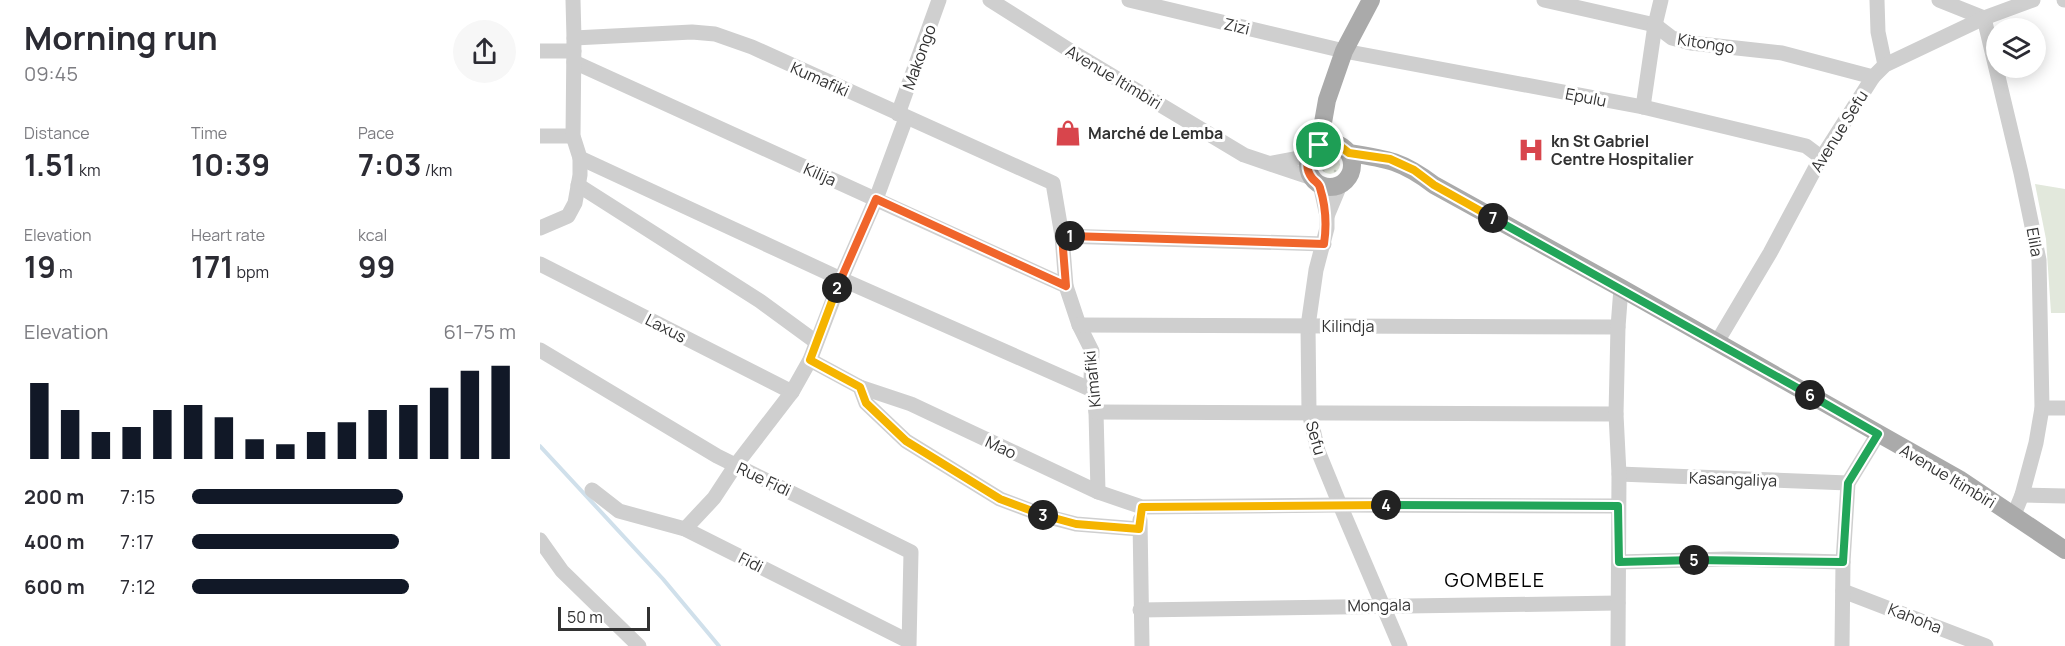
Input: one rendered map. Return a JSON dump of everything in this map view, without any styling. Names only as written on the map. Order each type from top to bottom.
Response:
[{"type":"main road","points":[[1371,0],[1344,51],[1327,100],[1314,151],[1307,165],[1316,181],[1332,187],[1390,159]]},
{"type":"main road","points":[[1327,100],[1353,163],[1345,179]]},
{"type":"main road","points":[[1314,151],[1332,142],[1347,150]]},
{"type":"main road","name":"Avenue Itimbiri","points":[[1347,150],[1390,159],[1414,170],[1434,185],[1959,478],[2013,517],[2065,549]]},
{"type":"street","points":[[540,228],[568,216],[575,203],[578,185],[580,158],[573,136],[573,0]]},
{"type":"street","name":"Makongo","points":[[685,529],[714,498],[735,466],[792,392],[810,360],[841,279],[876,199],[939,0]]},
{"type":"street","name":"Avenue Itimbiri","points":[[990,0],[1244,155],[1316,181]]},
{"type":"street","name":"Zizi","points":[[1129,0],[1344,51]]},
{"type":"street","name":"Kitongo","points":[[1544,0],[1655,25],[1672,38],[1691,43],[1782,53],[1873,77]]},
{"type":"street","points":[[1643,107],[1661,0]]},
{"type":"street","points":[[1877,0],[1878,32],[1886,65]]},
{"type":"street","points":[[1939,0],[1984,18]]},
{"type":"street","name":"Avenue Sefu","points":[[1717,342],[1770,253],[1822,158],[1873,77],[1886,65],[1984,18],[2033,0]]},
{"type":"street","name":"Elila","points":[[1984,18],[2039,260],[2042,408],[2036,443],[2022,495],[2013,517]]},
{"type":"street","name":"Kumafiki","points":[[574,51],[692,32],[716,34],[752,47],[1053,183]]},
{"type":"street","points":[[540,51],[574,51]]},
{"type":"street","name":"Kilija","points":[[574,51],[876,199],[1066,286]]},
{"type":"street","name":"Epulu","points":[[1344,51],[1643,107],[1806,146],[1822,158]]},
{"type":"street","points":[[540,136],[573,136]]},
{"type":"street","points":[[1272,164],[1314,151]]},
{"type":"street","points":[[580,158],[841,279],[1092,390]]},
{"type":"street","points":[[1327,216],[1345,179]]},
{"type":"street","points":[[1316,181],[1327,216]]},
{"type":"street","name":"Kimafiki","points":[[1053,183],[1062,236],[1066,286],[1079,326],[1092,351],[1098,492]]},
{"type":"street","points":[[578,185],[760,301],[816,342]]},
{"type":"street","name":"Sefu","points":[[1327,216],[1324,244],[1317,270],[1308,326],[1309,412],[1318,451],[1400,646]]},
{"type":"street","points":[[1062,236],[1324,244]]},
{"type":"street","name":"Laxus","points":[[540,264],[792,392]]},
{"type":"street","points":[[1618,646],[1619,474],[1616,414],[1621,288]]},
{"type":"street","name":"Kilindja","points":[[1079,326],[1618,327]]},
{"type":"street","name":"Rue Fidi","points":[[540,350],[735,466],[776,484],[911,552],[909,644]]},
{"type":"street","name":"Mao","points":[[810,360],[860,387],[910,404],[1098,492],[1142,507],[1618,506]]},
{"type":"street","name":"Mao","points":[[860,387],[866,403],[906,441],[1000,499],[1045,516],[1076,524],[1139,529]]},
{"type":"street","points":[[2042,408],[2065,408]]},
{"type":"street","points":[[1096,412],[1616,414]]},
{"type":"street","points":[[1842,646],[1843,562],[1848,483],[1878,434]]},
{"type":"street","name":"Kasangaliya","points":[[1619,474],[1848,483]]},
{"type":"street","name":"Fidi","points":[[592,490],[625,513],[685,529],[909,644]]},
{"type":"street","points":[[2022,495],[2065,496]]},
{"type":"street","points":[[1142,507],[1139,529],[1142,646]]},
{"type":"street","points":[[540,540],[562,571],[639,646]]},
{"type":"street","points":[[1619,562],[1729,559],[1843,562]]},
{"type":"street","name":"Kahoha","points":[[1843,591],[1986,646]]},
{"type":"street","name":"Mongala","points":[[1140,610],[1618,603]]},
{"type":"shaded area","points":[[1330,154],[1337,157],[1340,164],[1337,171],[1330,174],[1323,171],[1320,164],[1323,157]]},
{"type":"shaded area","points":[[2035,184],[2065,189],[2065,313],[2051,313],[2046,239]]},
{"type":"waterway","points":[[540,446],[663,579],[719,646]]},
{"type":"place","name":"Marché de Lemba","points":[[1068,133]]},
{"type":"place","name":"kn St Gabriel Centre Hospitalier","points":[[1531,150]]},
{"type":"district","name":"GOMBELE","points":[[1495,579]]},
{"type":"route","points":[[1327,142],[1336,143],[1349,153],[1390,159],[1414,170],[1434,185],[1878,434],[1848,483],[1843,562],[1729,559],[1619,562],[1618,506],[1142,507],[1139,529],[1076,524],[1045,516],[1000,499],[955,472],[906,441],[866,403],[860,387],[810,360],[841,279],[876,199],[1066,286],[1062,236],[1324,244],[1327,216],[1320,184],[1312,178],[1307,165],[1309,156],[1319,145],[1327,142]]}]
